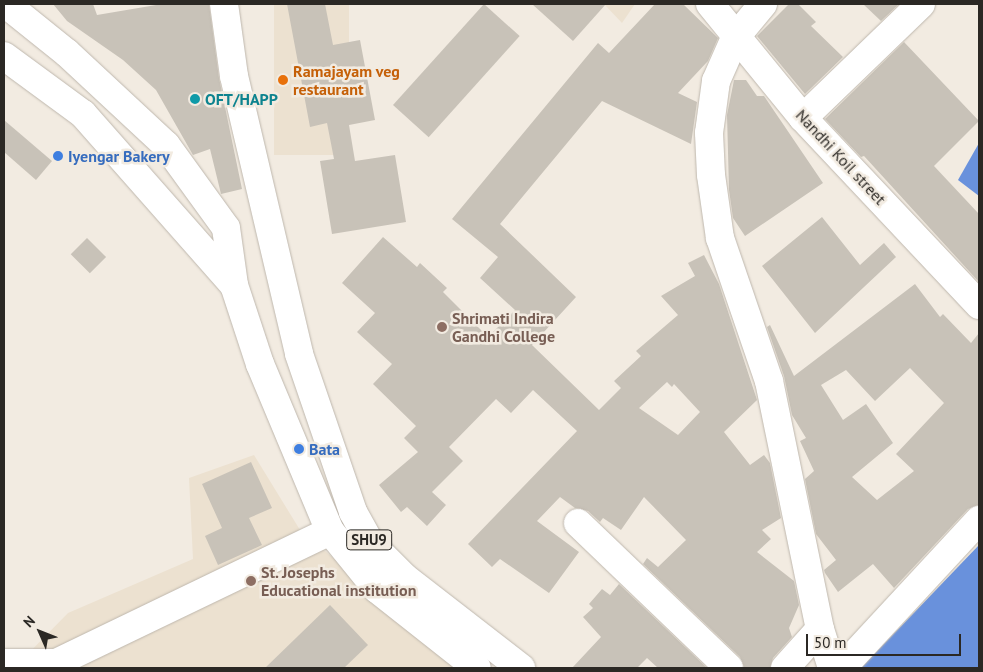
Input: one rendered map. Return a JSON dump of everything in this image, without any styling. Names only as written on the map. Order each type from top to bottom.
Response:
[{"type":"street","points":[[6,4],[67,53],[166,145],[226,228],[234,285],[260,364],[299,354]]},
{"type":"street","name":"SHU9","points":[[224,4],[234,76],[299,354],[350,504],[371,544],[405,578],[521,668]]},
{"type":"street","name":"Nandhi Koil street","points":[[710,4],[735,38],[803,118],[979,304]]},
{"type":"street","points":[[763,4],[735,38],[716,81],[711,112],[711,175],[717,220],[737,292],[769,381],[820,629],[832,668]]},
{"type":"street","points":[[803,118],[921,4]]},
{"type":"street","points":[[4,56],[83,114],[234,285]]},
{"type":"street","name":"SHU9","points":[[260,364],[330,531],[377,589],[477,668]]},
{"type":"street","points":[[842,668],[979,520]]},
{"type":"street","points":[[578,523],[729,668]]},
{"type":"street","points":[[4,663],[56,663],[330,531]]},
{"type":"street","points":[[784,668],[820,629]]},
{"type":"shaded area","points":[[274,4],[349,4],[349,155],[274,155]]},
{"type":"shaded area","points":[[604,4],[635,4],[622,23]]},
{"type":"shaded area","name":"St. Josephs Educational institution","points":[[254,455],[300,530],[464,668],[14,668],[68,613],[193,559],[189,478]]},
{"type":"water","points":[[979,143],[979,196],[958,180]]},
{"type":"water","points":[[979,545],[979,668],[861,668]]},
{"type":"building","name":"OFT/HAPP","points":[[53,4],[93,4],[97,15],[162,4],[209,4],[219,78],[242,189],[221,194],[210,149],[193,155],[156,90],[123,60],[67,21]]},
{"type":"building","points":[[287,4],[325,4],[333,45],[360,40],[375,120],[349,125],[355,161],[395,155],[406,222],[332,234],[320,161],[334,159],[327,123],[310,127]]},
{"type":"building","points":[[484,4],[520,36],[429,137],[393,105]]},
{"type":"building","points":[[532,4],[606,4],[573,41]]},
{"type":"building","points":[[655,4],[683,4],[718,38],[708,61],[678,93],[697,102],[691,144],[602,101],[500,224],[576,297],[532,345],[599,410],[621,388],[614,381],[641,356],[636,351],[678,315],[661,296],[695,276],[688,263],[704,255],[719,284],[757,400],[724,432],[750,465],[764,455],[770,463],[781,518],[762,530],[771,539],[757,552],[794,581],[799,605],[789,628],[792,637],[773,658],[770,668],[744,668],[740,657],[643,564],[647,558],[658,567],[686,540],[644,497],[621,530],[603,518],[600,522],[588,511],[575,508],[560,497],[537,521],[579,552],[549,593],[500,559],[492,567],[468,544],[577,431],[533,390],[511,413],[496,399],[449,447],[463,461],[432,492],[446,505],[427,526],[407,507],[401,512],[379,485],[418,452],[404,438],[416,426],[373,384],[392,364],[357,332],[375,313],[342,283],[383,237],[417,267],[420,263],[447,288],[443,292],[488,337],[515,310],[480,278],[498,257],[452,219],[598,43],[609,53]],"holes":[[[667,382],[672,387],[674,384],[700,412],[678,435],[639,408]]]},
{"type":"building","points":[[789,4],[798,4],[816,22],[811,26],[843,57],[805,94],[757,36]]},
{"type":"building","points":[[863,4],[899,4],[881,21]]},
{"type":"building","points":[[904,42],[979,121],[934,166],[979,214],[979,282],[864,156],[861,157],[825,119]]},
{"type":"building","points":[[734,80],[746,80],[757,96],[764,96],[823,183],[745,236],[733,218],[729,190],[727,115]]},
{"type":"building","points":[[4,120],[52,161],[36,180],[4,152]]},
{"type":"building","points":[[822,217],[860,265],[884,243],[896,257],[815,333],[762,266]]},
{"type":"building","points":[[87,238],[106,257],[90,273],[71,254]]},
{"type":"building","points":[[915,284],[940,317],[943,314],[971,343],[979,333],[979,505],[968,509],[894,588],[873,564],[838,592],[825,573],[824,570],[836,560],[816,534],[805,479],[814,471],[800,441],[806,438],[792,415],[784,376],[767,327],[770,325],[794,376]],"holes":[[[910,368],[944,403],[896,454],[914,471],[877,500],[852,477],[893,443],[866,404],[843,420],[821,385],[846,370],[875,401]]]},
{"type":"building","points":[[251,462],[272,508],[249,518],[262,545],[218,565],[205,536],[222,528],[202,484]]},
{"type":"building","points":[[619,584],[707,668],[658,668],[647,658],[637,668],[572,668],[601,637],[583,617],[593,608],[589,604],[602,589],[610,595]]},
{"type":"building","points":[[330,605],[368,645],[344,668],[265,668]]},
{"type":"place","name":"Ramajayam veg restaurant","points":[[283,80]]},
{"type":"place","name":"OFT/HAPP","points":[[195,99]]},
{"type":"place","name":"Iyengar Bakery","points":[[58,156]]},
{"type":"place","name":"Shrimati Indira Gandhi College","points":[[442,327]]},
{"type":"place","name":"Bata","points":[[299,449]]},
{"type":"place","name":"St. Josephs Educational institution","points":[[251,581]]}]
